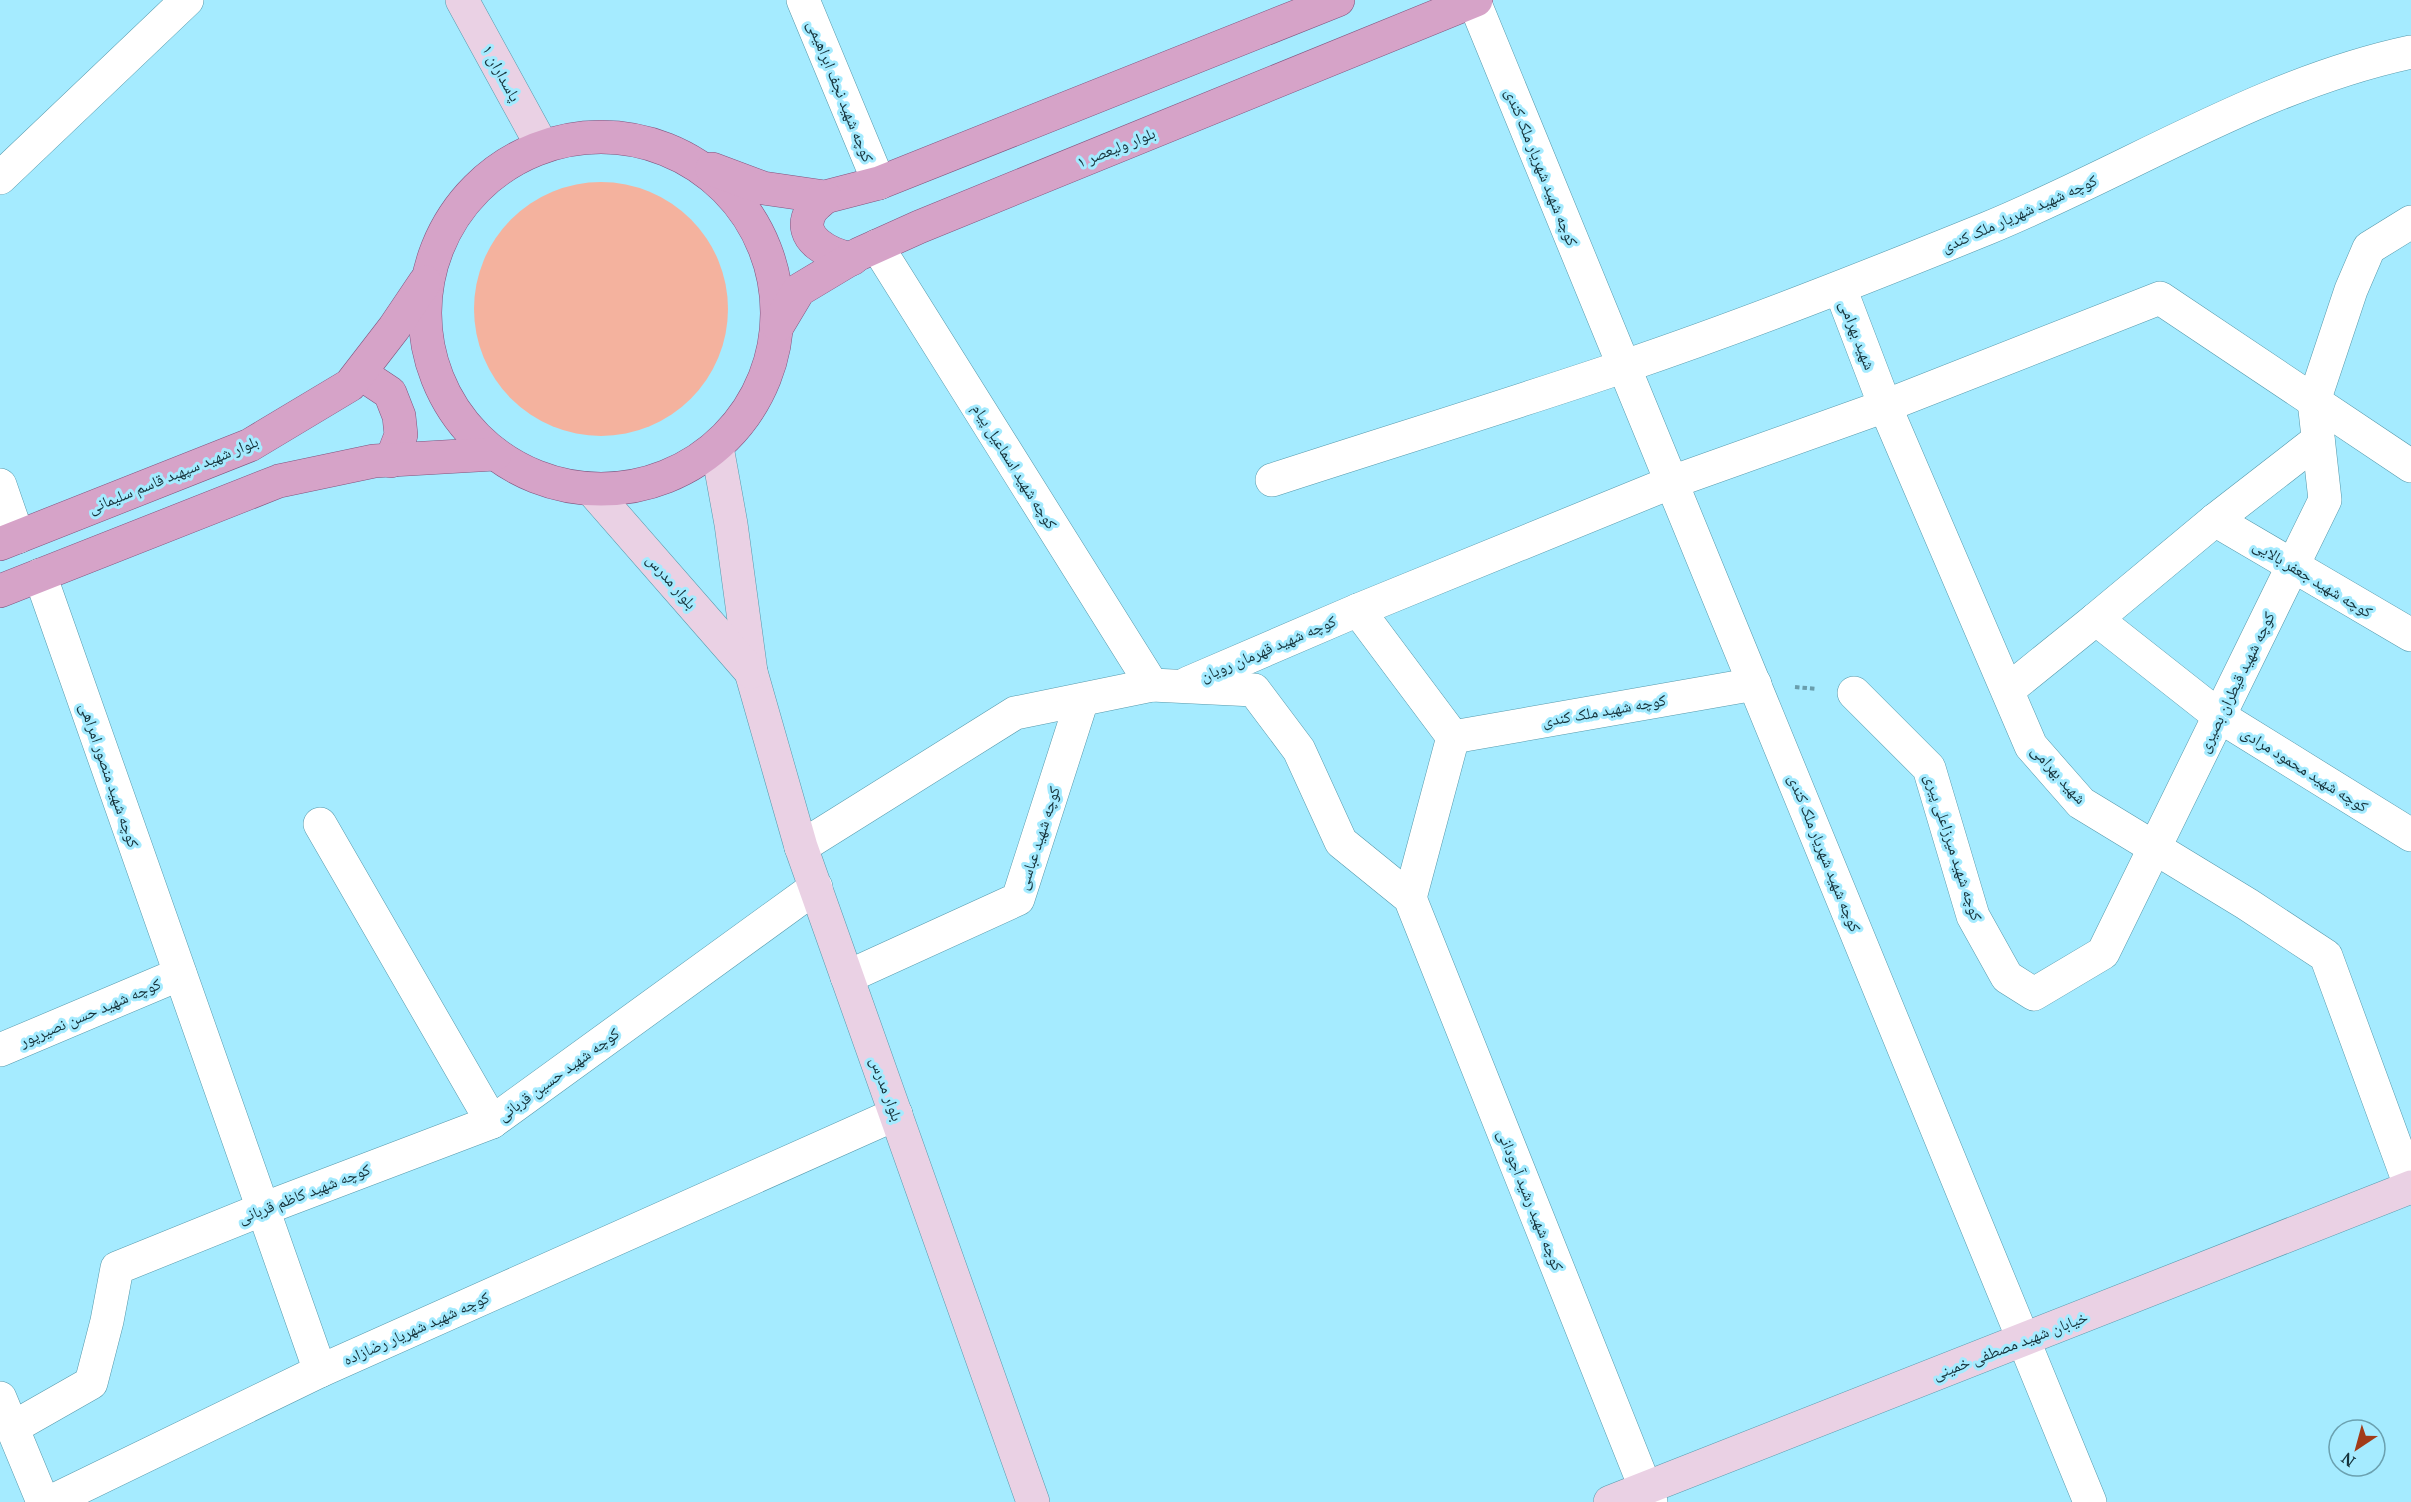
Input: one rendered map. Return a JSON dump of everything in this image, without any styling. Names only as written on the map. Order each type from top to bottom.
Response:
[{"type":"main road","name":"پاسداران ۱","points":[[462,0],[542,146]]},
{"type":"main road","points":[[691,161],[722,185],[748,214],[766,249],[776,286],[778,325],[769,370],[748,412],[717,447],[680,472],[637,486],[592,490],[541,479],[495,454],[466,427],[444,394],[430,357],[424,317],[428,278],[450,221],[489,175],[542,146],[593,136],[644,141],[763,188],[825,197],[879,183],[1338,0]]},
{"type":"main road","name":"بلوار ولیعصر ۱","points":[[778,325],[799,290],[864,252],[941,218],[1475,1]]},
{"type":"main road","points":[[825,197],[810,212],[808,227],[815,243],[825,251],[864,252]]},
{"type":"main road","name":"بلوار شهید سپهبد قاسم سلیمانی","points":[[9,541],[250,445],[350,385],[394,328],[428,278]]},
{"type":"main road","points":[[360,373],[390,393],[399,416],[401,435],[391,461]]},
{"type":"main road","name":"بلوار مدرس","points":[[717,447],[731,524],[751,672],[801,847],[1034,1502]]},
{"type":"main road","points":[[0,591],[279,481],[374,461],[495,454]]},
{"type":"main road","name":"بلوار مدرس","points":[[592,490],[751,672]]},
{"type":"main road","name":"خیابان شهید مصطفی خمینی","points":[[1610,1502],[1648,1495],[2025,1339],[2411,1188]]},
{"type":"street","points":[[0,178],[187,0]]},
{"type":"street","name":"کوچه شهید نجف ابراهیمی","points":[[803,0],[879,183]]},
{"type":"street","name":"کوچه شهید شهریار ملک کندی","points":[[1475,1],[2090,1502]]},
{"type":"street","name":"کوچه شهید شهریار ملک کندی","points":[[1272,480],[1624,366],[1840,288],[2036,208],[2286,89],[2411,52]]},
{"type":"street","name":"کوچه شهید قیطران بصیری","points":[[2103,953],[2325,500],[2314,401],[2350,290],[2369,248],[2411,222]]},
{"type":"street","name":"کوچه شهید اسماعیل پیام","points":[[864,252],[1166,686]]},
{"type":"street","name":"شهید بهرامی","points":[[1840,288],[1885,406],[2031,746],[2081,802],[2247,904],[2326,956],[2411,1188]]},
{"type":"street","name":"کوچه شهید قهرمان رویان","points":[[1166,686],[1672,482],[1885,406],[2160,298],[2314,401]]},
{"type":"street","points":[[2314,401],[2411,466]]},
{"type":"street","points":[[2008,690],[2318,440]]},
{"type":"street","points":[[0,485],[9,541]]},
{"type":"street","name":"کوچه شهید جعفر بالایی","points":[[2216,520],[2411,635]]},
{"type":"street","name":"کوچه شهید منصور امراهی","points":[[40,575],[180,974]]},
{"type":"street","points":[[801,847],[1015,713],[1082,699],[1166,686],[1254,690],[1299,750],[1341,842],[1410,898],[1453,737],[1358,610]]},
{"type":"street","name":"کوچه شهید محمود مرادی","points":[[2096,619],[2219,716],[2411,835]]},
{"type":"street","name":"کوچه شهید ملک کندی","points":[[1453,737],[1755,684]]},
{"type":"street","name":"کوچه شهید میرزاعلی پیری","points":[[1854,693],[1929,768],[1973,916],[2007,977],[2034,994],[2103,953]]},
{"type":"street","name":"کوچه شهید عباسی","points":[[847,977],[1018,899],[1082,699]]},
{"type":"street","name":"کوچه شهید حسین قربانی","points":[[320,824],[492,1122],[816,888]]},
{"type":"street","name":"کوچه شهید رشید آجودانی","points":[[1410,898],[1648,1495]]},
{"type":"street","points":[[50,1502],[320,1371],[180,974]]},
{"type":"street","name":"کوچه شهید حسن نصیرپور","points":[[0,1050],[180,974]]},
{"type":"street","name":"کوچه شهید شهریار رضازاده","points":[[320,1371],[896,1114]]},
{"type":"street","name":"کوچه شهید کاظم قربانی","points":[[12,1428],[91,1383],[107,1321],[117,1268],[263,1209],[492,1122]]},
{"type":"street","points":[[0,1398],[43,1502]]},
{"type":"path","points":[[1755,684],[1854,693]]},
{"type":"shaded area","points":[[601,182],[626,184],[650,192],[672,203],[691,219],[707,238],[718,260],[726,284],[728,309],[726,334],[718,358],[707,380],[691,399],[672,415],[650,426],[626,434],[601,436],[576,434],[552,426],[530,415],[511,399],[495,380],[484,358],[476,334],[474,309],[476,284],[484,260],[495,238],[511,219],[530,203],[552,192],[576,184]]}]
